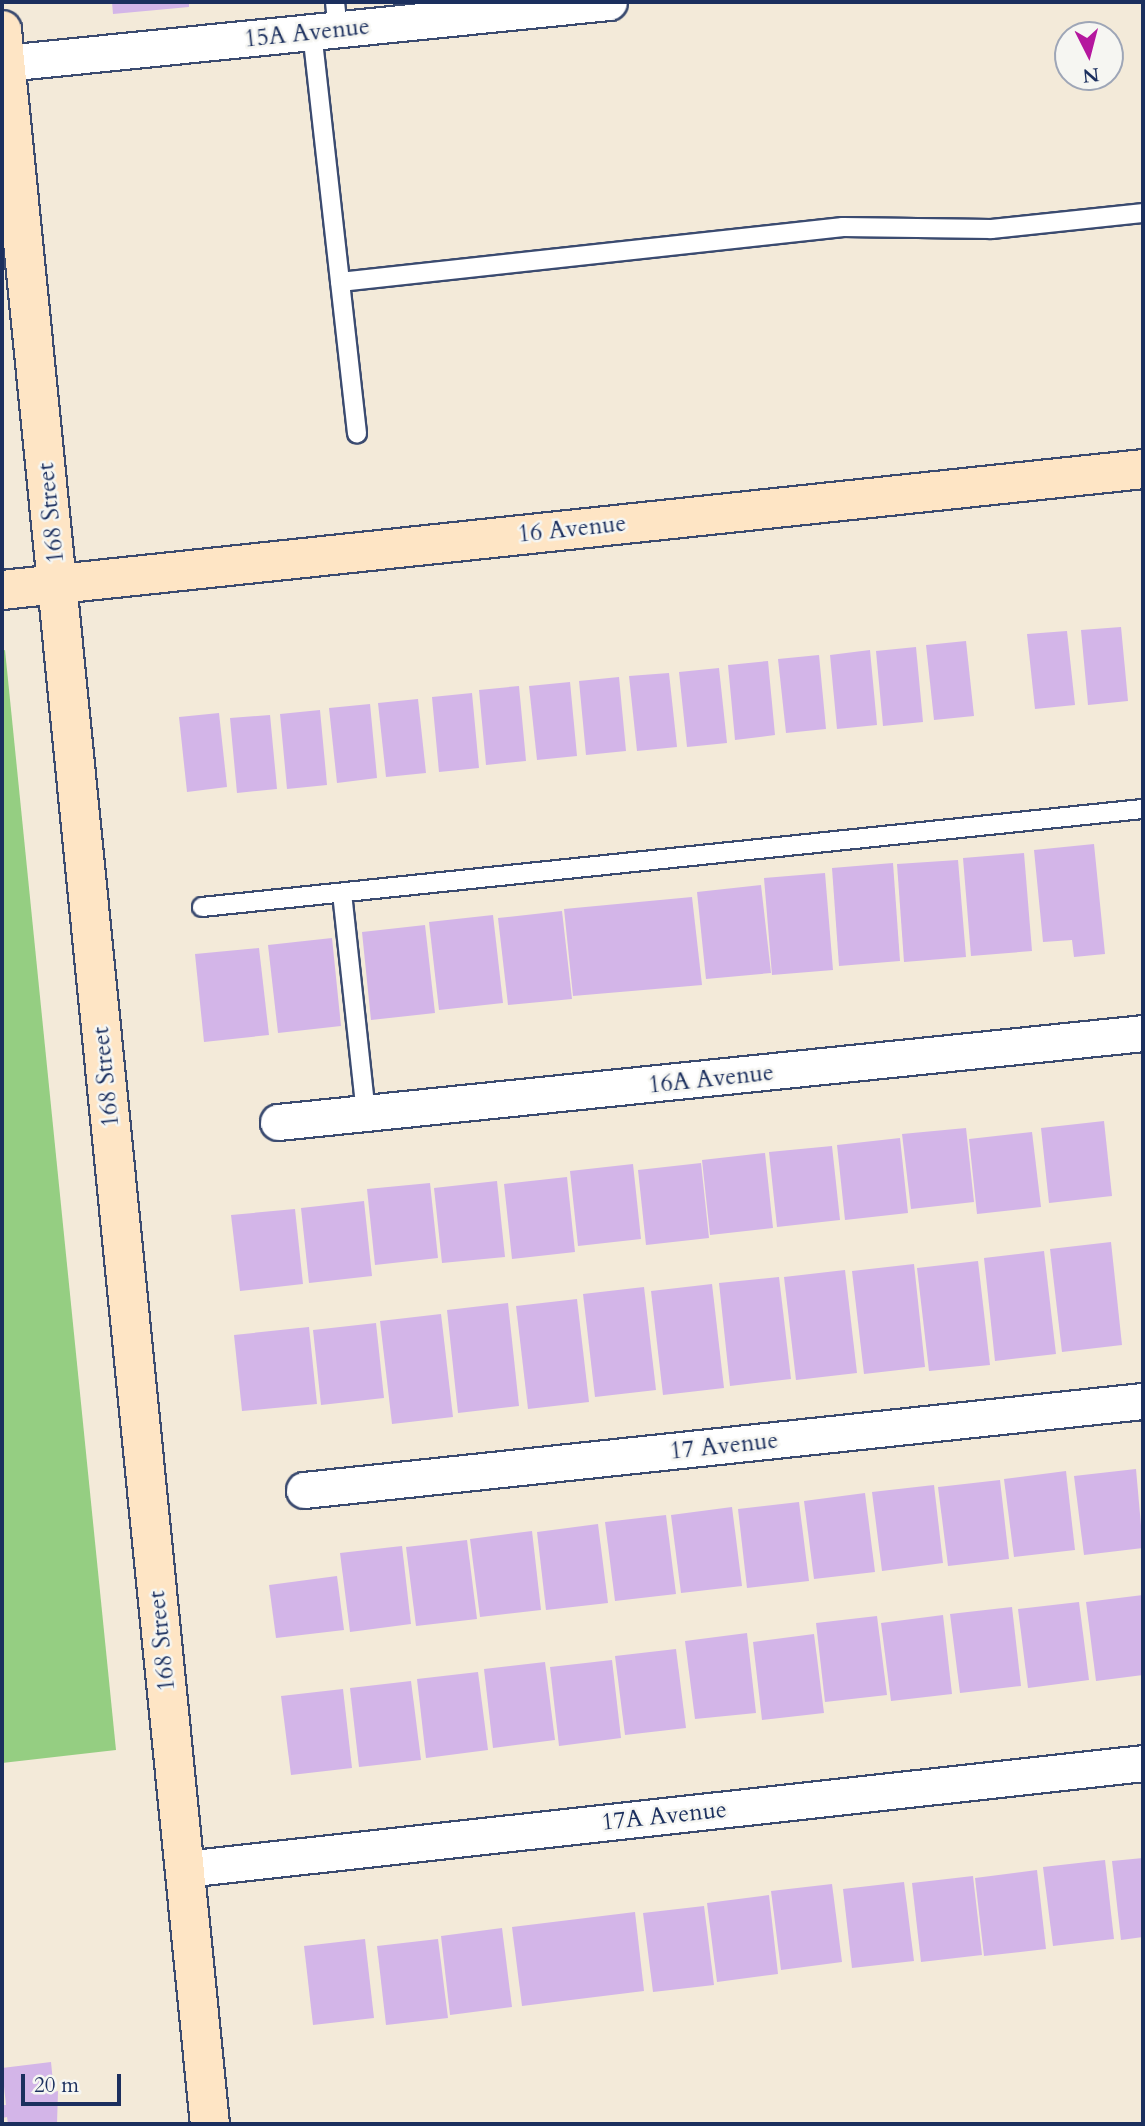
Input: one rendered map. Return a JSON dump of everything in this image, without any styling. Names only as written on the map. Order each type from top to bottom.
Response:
[{"type":"main road","name":"168 Street","points":[[3,47],[210,2124]]},
{"type":"main road","name":"16 Avenue","points":[[2,590],[1143,469]]},
{"type":"street","name":"15A Avenue","points":[[3,47],[610,2]]},
{"type":"street","name":"16A Avenue","points":[[278,1122],[1143,1033]]},
{"type":"street","name":"17 Avenue","points":[[304,1490],[1143,1401]]},
{"type":"street","name":"17A Avenue","points":[[184,1869],[1143,1763]]},
{"type":"lane","points":[[328,21],[340,282],[357,433]]},
{"type":"lane","points":[[340,282],[843,227],[991,229],[1143,213]]},
{"type":"lane","points":[[202,907],[1143,809]]},
{"type":"lane","points":[[342,893],[366,1114]]},
{"type":"green space","points":[[5,650],[116,1750],[2,1763],[2,651]]},
{"type":"building","points":[[112,2],[189,2],[189,7],[113,14]]},
{"type":"building","points":[[1121,627],[1128,701],[1088,705],[1081,630]]},
{"type":"building","points":[[1067,631],[1075,705],[1035,709],[1027,634]]},
{"type":"building","points":[[966,641],[974,716],[934,720],[926,645]]},
{"type":"building","points":[[916,647],[923,722],[883,726],[876,651]]},
{"type":"building","points":[[870,650],[877,725],[837,729],[830,655]]},
{"type":"building","points":[[819,655],[826,729],[786,733],[778,659]]},
{"type":"building","points":[[768,661],[775,735],[735,740],[728,665]]},
{"type":"building","points":[[719,668],[727,743],[687,747],[679,672]]},
{"type":"building","points":[[669,673],[677,747],[637,751],[629,676]]},
{"type":"building","points":[[619,677],[626,751],[586,755],[579,681]]},
{"type":"building","points":[[570,682],[577,756],[537,760],[529,686]]},
{"type":"building","points":[[519,686],[526,761],[486,765],[479,690]]},
{"type":"building","points":[[472,693],[479,768],[439,772],[432,697]]},
{"type":"building","points":[[418,699],[426,773],[386,777],[378,703]]},
{"type":"building","points":[[370,704],[377,778],[337,783],[329,708]]},
{"type":"building","points":[[320,710],[327,785],[287,789],[280,714]]},
{"type":"building","points":[[219,713],[227,787],[187,792],[179,717]]},
{"type":"building","points":[[270,715],[277,789],[237,793],[230,718]]},
{"type":"building","points":[[1094,844],[1105,954],[1074,957],[1072,940],[1043,942],[1034,850]]},
{"type":"building","points":[[1024,853],[1032,951],[971,956],[963,858]]},
{"type":"building","points":[[958,860],[966,957],[904,962],[897,864]]},
{"type":"building","points":[[893,863],[900,961],[839,966],[832,868]]},
{"type":"building","points":[[825,873],[833,970],[772,975],[764,878]]},
{"type":"building","points":[[761,885],[771,973],[706,979],[697,892]]},
{"type":"building","points":[[692,897],[702,985],[573,996],[564,909]]},
{"type":"building","points":[[562,911],[572,999],[508,1005],[498,918]]},
{"type":"building","points":[[493,915],[503,1003],[439,1010],[429,922]]},
{"type":"building","points":[[425,925],[435,1013],[371,1020],[362,932]]},
{"type":"building","points":[[332,938],[341,1026],[278,1033],[268,945]]},
{"type":"building","points":[[259,948],[269,1035],[204,1042],[195,954]]},
{"type":"building","points":[[1104,1121],[1112,1196],[1049,1203],[1041,1128]]},
{"type":"building","points":[[966,1128],[974,1202],[911,1209],[902,1134]]},
{"type":"building","points":[[1032,1132],[1041,1207],[977,1214],[969,1139]]},
{"type":"building","points":[[900,1138],[908,1213],[845,1220],[837,1145]]},
{"type":"building","points":[[832,1146],[840,1220],[777,1227],[769,1152]]},
{"type":"building","points":[[765,1153],[773,1228],[710,1235],[702,1160]]},
{"type":"building","points":[[701,1163],[709,1238],[646,1245],[638,1170]]},
{"type":"building","points":[[633,1164],[641,1239],[578,1246],[570,1171]]},
{"type":"building","points":[[567,1177],[575,1252],[512,1259],[504,1184]]},
{"type":"building","points":[[497,1181],[505,1257],[442,1263],[434,1188]]},
{"type":"building","points":[[430,1183],[438,1258],[375,1265],[367,1189]]},
{"type":"building","points":[[364,1201],[372,1276],[309,1283],[301,1208]]},
{"type":"building","points":[[295,1209],[303,1284],[240,1291],[231,1215]]},
{"type":"building","points":[[1111,1242],[1122,1345],[1062,1352],[1050,1249]]},
{"type":"building","points":[[1044,1251],[1056,1354],[995,1361],[984,1258]]},
{"type":"building","points":[[978,1261],[990,1365],[929,1371],[917,1268]]},
{"type":"building","points":[[914,1264],[925,1367],[864,1374],[852,1271]]},
{"type":"building","points":[[845,1270],[857,1373],[796,1380],[784,1277]]},
{"type":"building","points":[[779,1277],[791,1379],[730,1386],[719,1283]]},
{"type":"building","points":[[712,1284],[724,1388],[663,1395],[651,1291]]},
{"type":"building","points":[[644,1287],[656,1390],[595,1397],[583,1294]]},
{"type":"building","points":[[577,1299],[589,1402],[528,1409],[516,1306]]},
{"type":"building","points":[[508,1303],[519,1406],[458,1413],[447,1310]]},
{"type":"building","points":[[441,1314],[453,1417],[392,1424],[380,1321]]},
{"type":"building","points":[[376,1323],[384,1398],[321,1405],[313,1330]]},
{"type":"building","points":[[309,1327],[317,1404],[242,1411],[234,1335]]},
{"type":"building","points":[[1136,1469],[1143,1548],[1084,1555],[1074,1476]]},
{"type":"building","points":[[1066,1471],[1075,1550],[1014,1557],[1004,1479]]},
{"type":"building","points":[[1000,1480],[1009,1559],[948,1566],[938,1487]]},
{"type":"building","points":[[934,1485],[943,1563],[882,1571],[872,1492]]},
{"type":"building","points":[[865,1493],[875,1572],[814,1579],[804,1501]]},
{"type":"building","points":[[799,1502],[809,1581],[747,1588],[738,1509]]},
{"type":"building","points":[[732,1507],[742,1586],[681,1593],[671,1515]]},
{"type":"building","points":[[666,1515],[676,1594],[615,1601],[605,1522]]},
{"type":"building","points":[[598,1524],[608,1603],[546,1610],[537,1532]]},
{"type":"building","points":[[532,1531],[541,1610],[480,1617],[470,1539]]},
{"type":"building","points":[[467,1540],[477,1619],[416,1626],[406,1547]]},
{"type":"building","points":[[402,1546],[411,1624],[350,1632],[340,1553]]},
{"type":"building","points":[[337,1576],[344,1630],[276,1638],[269,1585]]},
{"type":"building","points":[[1143,1595],[1143,1675],[1096,1681],[1086,1602]]},
{"type":"building","points":[[1079,1602],[1089,1680],[1028,1688],[1018,1609]]},
{"type":"building","points":[[1012,1607],[1021,1686],[960,1693],[950,1614]]},
{"type":"building","points":[[943,1615],[952,1694],[891,1701],[881,1623]]},
{"type":"building","points":[[877,1616],[887,1695],[825,1702],[816,1623]]},
{"type":"building","points":[[747,1633],[756,1713],[695,1719],[685,1641]]},
{"type":"building","points":[[814,1634],[824,1713],[762,1720],[753,1642]]},
{"type":"building","points":[[676,1649],[686,1728],[625,1735],[615,1656]]},
{"type":"building","points":[[612,1660],[621,1738],[559,1746],[550,1667]]},
{"type":"building","points":[[545,1662],[555,1740],[493,1748],[484,1669]]},
{"type":"building","points":[[478,1672],[488,1750],[426,1758],[417,1679]]},
{"type":"building","points":[[411,1681],[421,1760],[359,1767],[350,1688]]},
{"type":"building","points":[[343,1689],[352,1768],[291,1775],[281,1696]]},
{"type":"building","points":[[1143,1858],[1143,1937],[1121,1940],[1112,1861]]},
{"type":"building","points":[[1105,1860],[1114,1939],[1053,1946],[1043,1867]]},
{"type":"building","points":[[1037,1870],[1046,1949],[984,1956],[975,1878]]},
{"type":"building","points":[[973,1876],[982,1955],[921,1962],[912,1883]]},
{"type":"building","points":[[904,1882],[914,1961],[852,1968],[843,1889]]},
{"type":"building","points":[[832,1884],[842,1962],[781,1970],[771,1891]]},
{"type":"building","points":[[769,1895],[778,1974],[717,1982],[707,1903]]},
{"type":"building","points":[[704,1906],[714,1985],[653,1992],[643,1913]]},
{"type":"building","points":[[635,1912],[644,1991],[522,2006],[512,1927]]},
{"type":"building","points":[[502,1928],[512,2007],[450,2015],[441,1936]]},
{"type":"building","points":[[365,1939],[374,2018],[313,2025],[304,1946]]},
{"type":"building","points":[[438,1939],[448,2018],[386,2025],[377,1946]]},
{"type":"building","points":[[51,2062],[54,2092],[58,2091],[57,2124],[8,2124],[7,2117],[2,2118],[2,2105],[6,2105],[2,2068]]}]
